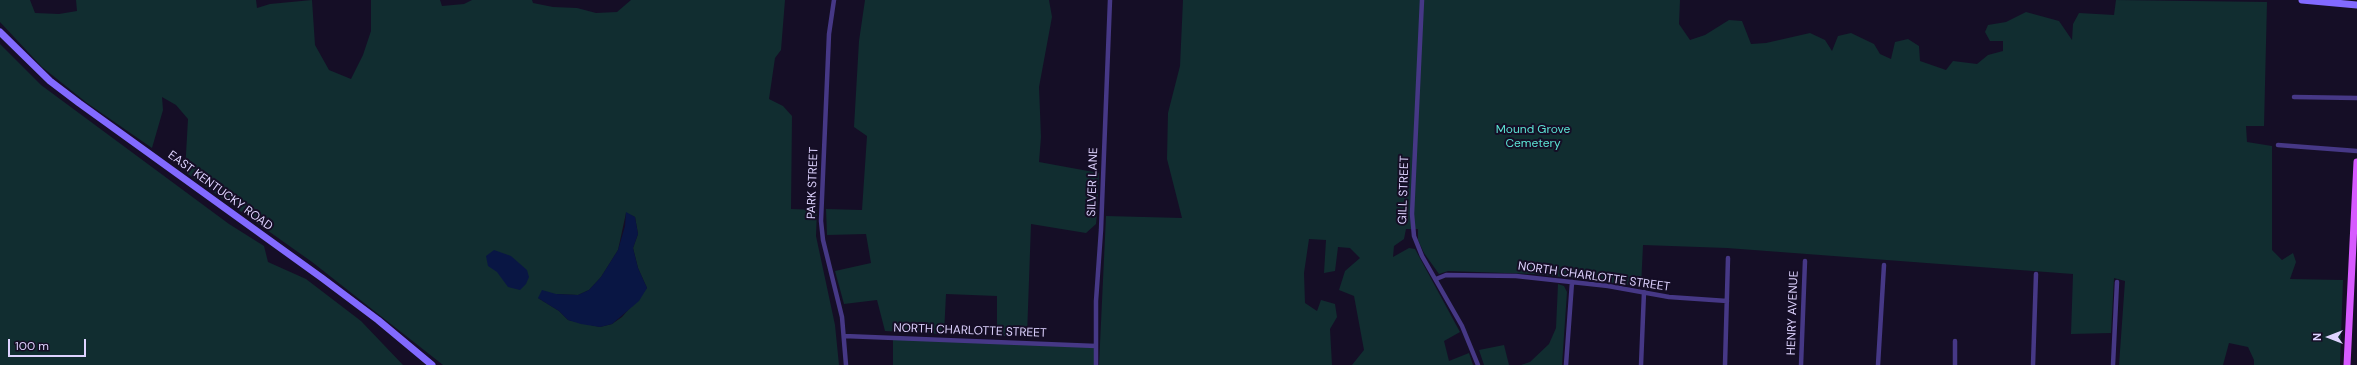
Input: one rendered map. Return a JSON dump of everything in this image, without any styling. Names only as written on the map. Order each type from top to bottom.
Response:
[{"type":"main road","points":[[2302,0],[2357,5]]},
{"type":"main road","name":"EAST KENTUCKY ROAD","points":[[0,32],[23,56],[79,103],[322,278],[378,320],[432,365]]},
{"type":"main road","points":[[2347,365],[2354,282],[2357,162]]},
{"type":"street","name":"PARK STREET","points":[[834,0],[829,34],[821,220],[823,240],[842,317],[846,365]]},
{"type":"street","name":"SILVER LANE","points":[[1096,365],[1096,301],[1101,230],[1110,0]]},
{"type":"street","name":"GILL STREET","points":[[1422,0],[1412,225],[1417,245],[1462,326],[1478,365]]},
{"type":"street","points":[[2294,97],[2357,98]]},
{"type":"street","points":[[2278,145],[2357,151]]},
{"type":"street","points":[[1725,365],[1728,258]]},
{"type":"street","name":"HENRY AVENUE","points":[[1801,365],[1805,261]]},
{"type":"street","points":[[1878,365],[1884,265]]},
{"type":"street","name":"NORTH CHARLOTTE STREET","points":[[1436,279],[1446,275],[1478,274],[1516,276],[1572,282],[1669,297],[1727,301]]},
{"type":"street","points":[[2033,365],[2036,274]]},
{"type":"street","points":[[1566,365],[1572,282]]},
{"type":"street","points":[[2113,365],[2117,282]]},
{"type":"street","points":[[1641,365],[1644,292]]},
{"type":"street","name":"NORTH CHARLOTTE STREET","points":[[844,336],[1096,346]]},
{"type":"street","points":[[1954,365],[1955,341]]},
{"type":"green space","points":[[0,0],[30,0],[35,13],[59,14],[77,11],[76,0],[256,0],[257,8],[270,4],[312,0],[315,45],[329,70],[351,79],[363,55],[371,31],[371,0],[440,0],[442,6],[464,4],[472,0],[532,0],[533,3],[553,7],[577,8],[596,13],[617,12],[631,0],[785,0],[781,50],[775,58],[769,99],[783,106],[792,116],[791,209],[817,210],[816,236],[835,325],[839,365],[443,365],[312,262],[185,172],[188,119],[176,105],[162,97],[163,110],[152,148],[87,103],[42,67],[0,22]],"holes":[[[626,213],[635,217],[638,234],[633,248],[638,268],[647,288],[622,317],[612,324],[600,327],[568,320],[559,311],[538,298],[556,294],[578,295],[589,290],[601,277],[618,250]]]},
{"type":"green space","points":[[865,0],[1049,0],[1052,17],[1039,87],[1041,137],[1039,162],[1099,173],[1097,214],[1096,224],[1086,233],[1031,224],[1027,336],[997,336],[997,296],[946,294],[944,334],[885,331],[877,300],[844,304],[835,271],[871,263],[866,234],[827,235],[826,209],[862,210],[867,136],[854,127],[859,41]]},
{"type":"green space","name":"Mound Grove Cemetery","points":[[1183,0],[1680,0],[1679,24],[1690,40],[1705,35],[1729,20],[1742,21],[1751,44],[1766,43],[1810,33],[1825,40],[1832,51],[1838,36],[1851,33],[1874,44],[1880,54],[1891,59],[1895,42],[1908,39],[1919,46],[1920,61],[1946,70],[1953,61],[1977,64],[1988,55],[2003,51],[2003,41],[1990,41],[1985,32],[1988,25],[2006,22],[2026,12],[2059,21],[2072,40],[2073,24],[2079,13],[2114,15],[2116,0],[2267,2],[2264,126],[2246,126],[2247,142],[2272,146],[2272,250],[2282,260],[2293,253],[2296,262],[2290,279],[2343,280],[2340,365],[2254,365],[2254,360],[2248,347],[2229,343],[2223,365],[2119,365],[2125,281],[2114,278],[2111,333],[2071,334],[2073,274],[1727,248],[1643,245],[1641,287],[1593,280],[1533,274],[1448,271],[1439,274],[1424,253],[1418,240],[1418,229],[1406,229],[1404,239],[1394,246],[1393,257],[1409,248],[1415,249],[1460,332],[1444,341],[1449,361],[1469,353],[1473,365],[1352,365],[1364,350],[1354,296],[1339,290],[1345,271],[1360,258],[1350,248],[1338,247],[1335,271],[1324,273],[1326,240],[1309,239],[1304,273],[1305,303],[1317,311],[1321,300],[1335,304],[1337,317],[1330,329],[1332,365],[1099,365],[1106,216],[1182,218],[1167,159],[1168,113],[1180,66]]},
{"type":"green space","points":[[0,44],[41,85],[229,224],[264,246],[268,262],[306,279],[361,321],[403,365],[0,365]]},
{"type":"green space","points":[[1558,284],[1564,286],[1567,292],[1562,365],[1521,365],[1530,362],[1549,344],[1556,328]]},
{"type":"green space","points":[[893,338],[1096,346],[1095,365],[893,365]]},
{"type":"green space","points":[[1504,345],[1509,365],[1484,365],[1479,350]]},
{"type":"shaded area","points":[[626,212],[635,217],[638,234],[633,248],[638,268],[647,288],[639,301],[612,324],[600,327],[568,320],[559,311],[538,298],[542,290],[556,294],[578,295],[589,290],[601,277],[618,250],[625,226]]},
{"type":"shaded area","points":[[494,250],[511,256],[527,270],[529,277],[526,284],[520,290],[508,287],[497,272],[488,266],[486,256]]}]
